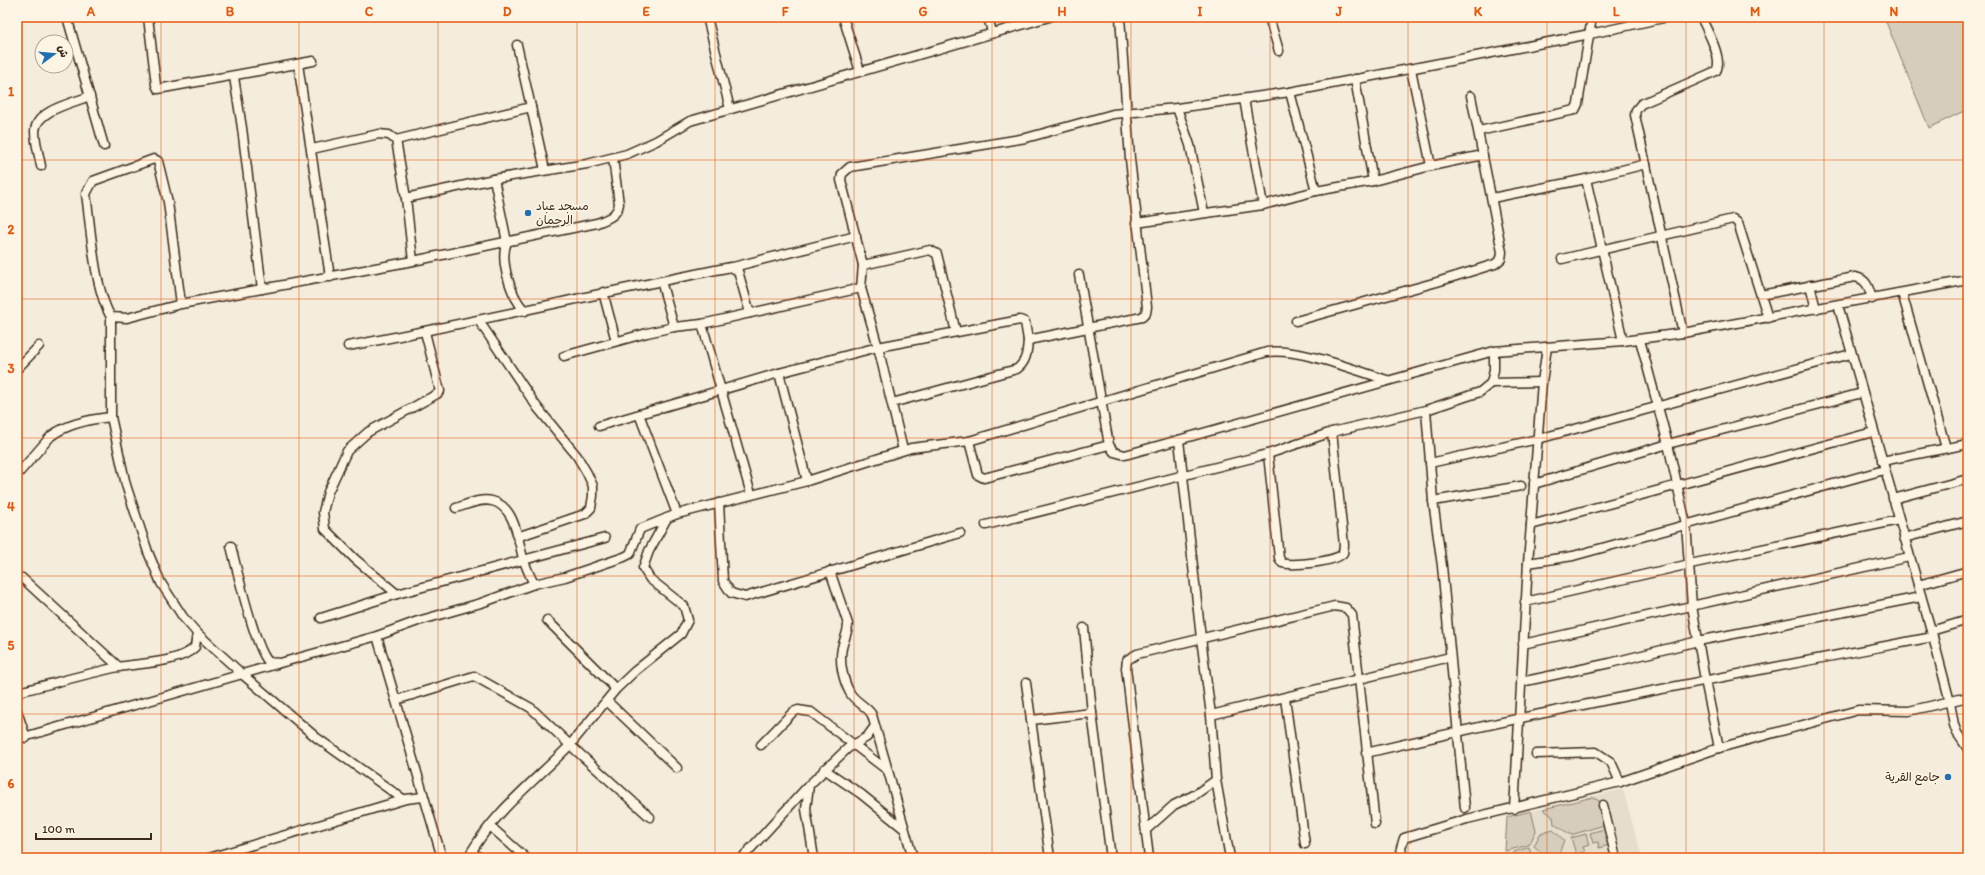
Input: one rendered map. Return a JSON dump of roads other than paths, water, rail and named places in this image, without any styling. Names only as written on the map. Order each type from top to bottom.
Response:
[{"type":"street","points":[[67,17],[104,146]]},
{"type":"street","points":[[148,17],[156,85],[158,89],[234,77],[313,61]]},
{"type":"street","points":[[707,17],[730,109]]},
{"type":"street","points":[[843,17],[860,71]]},
{"type":"street","points":[[988,17],[992,32]]},
{"type":"street","points":[[406,198],[494,179],[612,158],[643,148],[690,121],[992,32],[1049,17]]},
{"type":"street","points":[[1028,340],[1088,326],[1138,318],[1146,313],[1147,308],[1136,223],[1126,113],[1120,17]]},
{"type":"street","points":[[1269,17],[1279,51]]},
{"type":"street","points":[[1479,131],[1575,110],[1578,104],[1592,17]]},
{"type":"street","points":[[903,450],[878,348],[861,288],[863,265],[842,180],[842,174],[850,166],[1026,138],[1113,114],[1177,108],[1290,92],[1590,34],[1668,17]]},
{"type":"street","points":[[1684,333],[1635,115],[1638,107],[1713,73],[1719,67],[1718,55],[1701,17]]},
{"type":"street","points":[[518,45],[545,170]]},
{"type":"street","points":[[298,64],[312,149],[330,277]]},
{"type":"street","points":[[1411,69],[1431,166]]},
{"type":"street","points":[[234,77],[242,128],[262,289]]},
{"type":"street","points":[[1355,79],[1373,181]]},
{"type":"street","points":[[1290,92],[1316,191]]},
{"type":"street","points":[[40,166],[36,131],[38,120],[45,114],[90,96]]},
{"type":"street","points":[[1296,321],[1437,282],[1495,264],[1501,259],[1502,252],[1484,155],[1471,96]]},
{"type":"street","points":[[1244,99],[1263,204]]},
{"type":"street","points":[[396,140],[531,107]]},
{"type":"street","points":[[1177,108],[1190,145],[1204,213]]},
{"type":"street","points":[[312,149],[379,134],[389,135],[396,140],[406,198],[413,261]]},
{"type":"street","points":[[1136,223],[1263,204],[1316,191],[1373,181],[1431,166],[1484,155]]},
{"type":"street","points":[[111,317],[127,318],[181,304],[413,261],[597,223],[611,217],[618,210],[619,204],[612,158]]},
{"type":"street","points":[[181,304],[166,196],[159,164],[154,159],[93,181],[86,194],[99,286],[106,309],[111,317],[111,417],[126,485],[156,572],[170,599],[197,633],[242,674],[317,738],[403,800]]},
{"type":"street","points":[[1492,198],[1586,179],[1646,164]]},
{"type":"street","points":[[494,179],[507,242],[504,249],[504,256],[510,286],[519,305],[525,311]]},
{"type":"street","points":[[1586,179],[1623,342]]},
{"type":"street","points":[[1562,259],[1663,235],[1735,220],[1738,223],[1768,318]]},
{"type":"street","points":[[348,346],[425,332],[525,311],[604,292],[733,267],[856,236]]},
{"type":"street","points":[[863,265],[930,250],[937,254],[956,332]]},
{"type":"street","points":[[733,267],[738,271],[750,313]]},
{"type":"street","points":[[1078,275],[1109,445],[1117,454],[1125,455],[1494,351],[1640,340],[1872,299],[1968,280]]},
{"type":"street","points":[[1761,295],[1852,277],[1859,278],[1867,284],[1872,299]]},
{"type":"street","points":[[661,281],[674,327]]},
{"type":"street","points":[[1810,286],[1816,309]]},
{"type":"street","points":[[564,356],[616,341],[674,327],[702,324],[861,288]]},
{"type":"street","points":[[604,292],[616,341]]},
{"type":"street","points":[[1902,293],[1946,448]]},
{"type":"street","points":[[1838,305],[1873,432],[1932,634],[1950,702],[1954,725],[1957,733],[1968,750]]},
{"type":"street","points":[[599,426],[779,374],[878,348],[1020,320],[1025,322],[1028,340],[1026,358],[1022,364],[1016,368],[892,403]]},
{"type":"street","points":[[478,321],[537,407],[577,456],[592,486],[591,508],[585,514],[517,537]]},
{"type":"street","points":[[702,324],[751,494]]},
{"type":"street","points":[[397,594],[355,559],[325,529],[322,512],[328,492],[347,451],[368,432],[440,391],[425,332]]},
{"type":"street","points":[[1640,340],[1668,444],[1686,524],[1692,606],[1719,748]]},
{"type":"street","points":[[17,369],[39,346]]},
{"type":"street","points":[[1514,809],[1525,602],[1542,382],[1547,347]]},
{"type":"street","points":[[17,739],[26,738],[377,636],[418,621],[486,602],[534,584],[568,576],[627,556],[630,554],[640,529],[677,514],[807,481],[903,450],[922,446],[969,441],[1267,352],[1276,351],[1296,353],[1387,380]]},
{"type":"street","points":[[986,525],[1268,454],[1332,432],[1426,410],[1480,392],[1491,383],[1494,370],[1494,351]]},
{"type":"street","points":[[1430,463],[1538,438],[1851,354]]},
{"type":"street","points":[[779,374],[807,481]]},
{"type":"street","points":[[1491,383],[1542,382]]},
{"type":"street","points":[[1534,484],[1668,444],[1862,393]]},
{"type":"street","points":[[1426,410],[1433,501],[1442,566],[1465,808]]},
{"type":"street","points":[[639,414],[677,514]]},
{"type":"street","points":[[17,475],[50,436],[77,424],[111,417]]},
{"type":"street","points":[[1268,454],[1279,558],[1282,563],[1290,565],[1337,558],[1344,553],[1344,545],[1332,432]]},
{"type":"street","points":[[1531,525],[1873,432]]},
{"type":"street","points":[[1180,440],[1201,638],[1211,715],[1216,780],[1230,858]]},
{"type":"street","points":[[969,441],[978,475],[984,478],[1109,445]]},
{"type":"street","points":[[1882,461],[1968,444]]},
{"type":"street","points":[[1528,563],[1573,556],[1884,470]]},
{"type":"street","points":[[1893,499],[1968,479]]},
{"type":"street","points":[[1433,501],[1522,486]]},
{"type":"street","points":[[456,508],[485,500],[495,502],[511,518],[523,560],[534,584]]},
{"type":"street","points":[[719,503],[722,581],[731,593],[745,597],[759,595],[830,571],[960,533]]},
{"type":"street","points":[[480,858],[470,854],[508,804],[570,745],[616,689],[635,671],[682,634],[688,620],[684,606],[650,579],[643,568],[649,551],[667,518]]},
{"type":"street","points":[[1525,602],[1690,564],[1899,520]]},
{"type":"street","points":[[1904,538],[1968,521]]},
{"type":"street","points":[[321,618],[397,594],[605,538]]},
{"type":"street","points":[[231,546],[249,613],[263,654],[269,662],[280,663]]},
{"type":"street","points":[[1523,644],[1909,557]]},
{"type":"street","points":[[830,571],[848,624],[848,632],[841,657],[842,668],[850,694],[870,711],[913,858]]},
{"type":"street","points":[[1918,585],[1968,571]]},
{"type":"street","points":[[22,578],[119,667]]},
{"type":"street","points":[[1521,682],[1610,663],[1698,641],[1921,597]]},
{"type":"street","points":[[1149,858],[1126,668],[1127,660],[1137,654],[1335,606],[1346,608],[1352,614],[1360,680],[1366,753],[1375,824]]},
{"type":"street","points":[[547,620],[616,689]]},
{"type":"street","points":[[1366,753],[1457,731],[1932,634],[1968,620]]},
{"type":"street","points":[[1084,628],[1092,713],[1111,858]]},
{"type":"street","points":[[17,694],[22,691],[119,667],[157,661],[191,651],[195,647],[197,633]]},
{"type":"street","points":[[377,636],[442,858]]},
{"type":"street","points":[[1211,715],[1450,657]]},
{"type":"street","points":[[396,700],[474,676],[531,708],[650,818]]},
{"type":"street","points":[[1026,683],[1050,858]]},
{"type":"street","points":[[1404,858],[1400,848],[1401,842],[1408,836],[1467,819],[1514,809],[1620,782],[1719,748],[1863,709],[1909,711],[1968,697]]},
{"type":"street","points":[[1285,698],[1305,844]]},
{"type":"street","points":[[607,700],[678,768]]},
{"type":"street","points":[[761,745],[793,712],[798,710],[811,712],[887,770]]},
{"type":"street","points":[[17,712],[26,738]]},
{"type":"street","points":[[1031,720],[1092,713]]},
{"type":"street","points":[[742,858],[824,770],[848,748],[867,737],[875,726]]},
{"type":"street","points":[[1536,754],[1596,752],[1611,762],[1620,782]]},
{"type":"street","points":[[824,770],[861,794],[903,828]]},
{"type":"street","points":[[1146,830],[1174,804],[1196,794],[1216,780]]},
{"type":"street","points":[[809,785],[806,809],[814,858]]},
{"type":"street","points":[[209,858],[403,800],[423,797]]},
{"type":"street","points":[[1603,805],[1616,858]]},
{"type":"street","points":[[490,826],[526,858]]},
{"type":"place","name":"مسجد عباد الرحمان","points":[[528,213]]},
{"type":"place","name":"جامع القرية","points":[[1948,777]]}]
